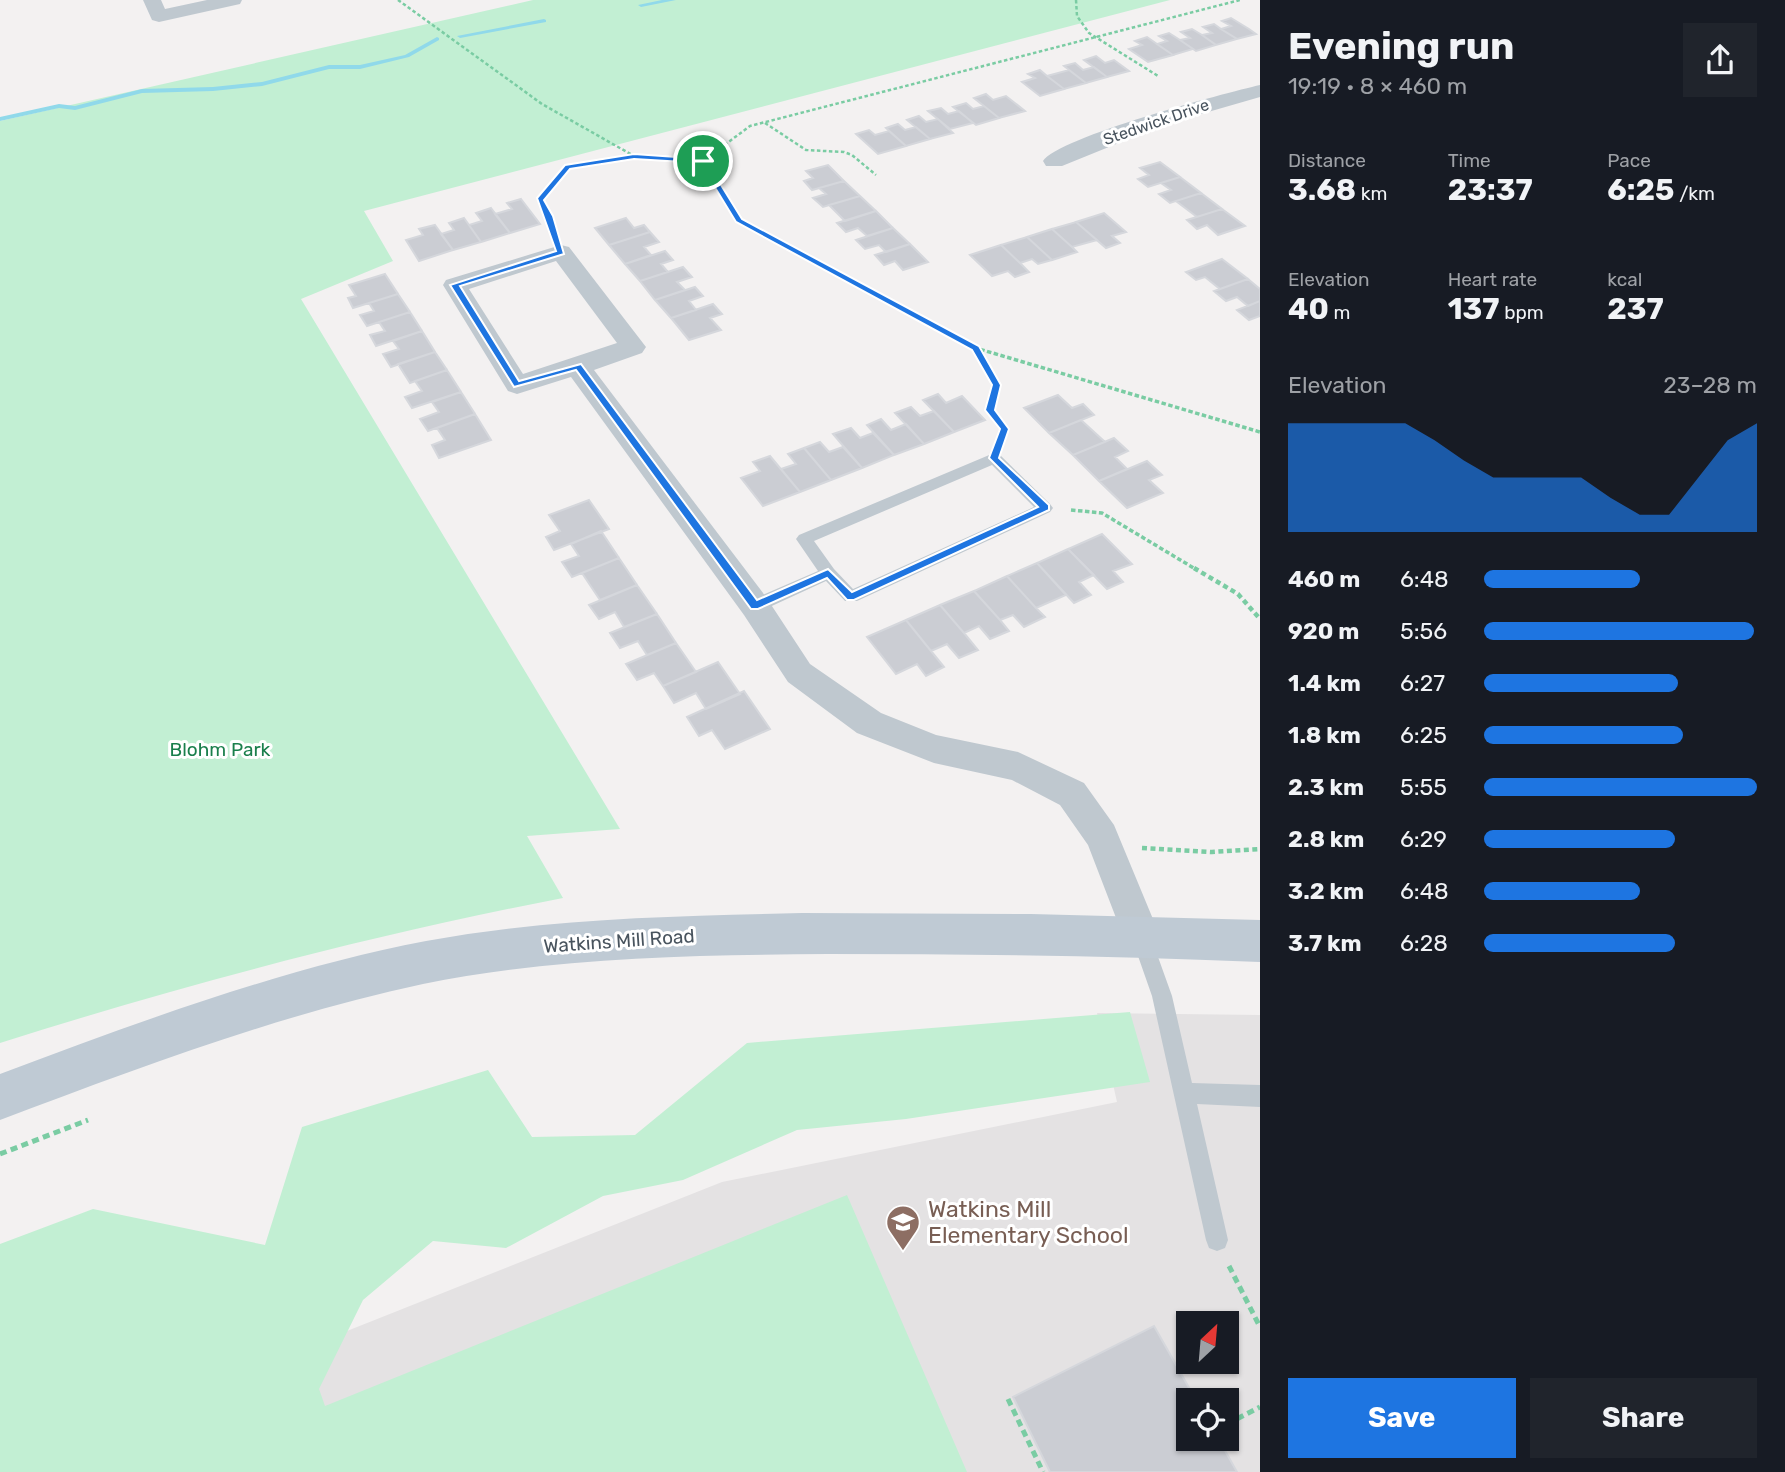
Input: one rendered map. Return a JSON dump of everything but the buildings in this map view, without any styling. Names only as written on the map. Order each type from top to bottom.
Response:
[{"type":"street","points":[[152,0],[159,16],[233,0]]},
{"type":"street","name":"Stedwick Drive","points":[[1054,161],[1120,132],[1164,117],[1260,91]]},
{"type":"street","points":[[561,252],[634,347],[578,366],[517,385],[455,285],[561,252]]},
{"type":"street","points":[[578,366],[755,606],[799,673],[869,723],[934,749],[1018,767],[1072,793],[1102,836],[1142,936]]},
{"type":"street","name":"Watkins Mill Road","points":[[0,1097],[227,1015],[333,984],[426,963],[509,950],[604,939],[929,933],[1142,936],[1260,941]]},
{"type":"lane","points":[[994,458],[1045,508],[851,597],[828,573],[804,539],[994,458]]},
{"type":"lane","points":[[755,606],[828,573]]},
{"type":"lane","points":[[1142,936],[1162,996],[1217,1240]]},
{"type":"lane","points":[[1185,1093],[1260,1096]]},
{"type":"path","points":[[398,0],[542,104],[634,156]]},
{"type":"path","points":[[1076,0],[1077,16],[1095,37],[1158,76]]},
{"type":"path","points":[[561,252],[550,216],[540,200],[568,167],[634,156],[703,161],[750,126],[1240,0]]},
{"type":"path","points":[[764,122],[806,150],[852,155],[876,175]]},
{"type":"path","points":[[703,161],[739,220],[976,348],[1260,432]]},
{"type":"path","points":[[976,348],[996,385],[990,410],[1004,429],[994,458]]},
{"type":"path","points":[[1045,508],[1102,513],[1238,594],[1260,619]]},
{"type":"path","points":[[1105,846],[1212,852],[1260,849]]},
{"type":"path","points":[[0,1154],[88,1120]]},
{"type":"path","points":[[1217,1240],[1260,1327]]},
{"type":"path","points":[[1008,1399],[1043,1472]]},
{"type":"path","points":[[1239,1417],[1260,1406]]},
{"type":"shaded area","name":"Watkins Mill Elementary School","points":[[1097,1013],[1260,1015],[1260,1472],[298,1472],[279,1358],[722,1182],[1117,1102]]},
{"type":"green space","name":"Blohm Park","points":[[533,0],[1170,0],[364,211],[393,261],[301,299],[620,829],[527,836],[563,898],[280,962],[0,1043],[0,121]]},
{"type":"green space","points":[[1130,1012],[1150,1082],[906,1119],[797,1130],[683,1180],[603,1196],[506,1248],[433,1241],[363,1300],[319,1389],[325,1406],[847,1195],[967,1472],[0,1472],[0,1244],[93,1209],[265,1245],[302,1127],[488,1070],[532,1137],[635,1135],[747,1043]]},
{"type":"waterway","points":[[641,5],[673,0]]},
{"type":"waterway","points":[[460,36],[544,21]]},
{"type":"waterway","points":[[0,119],[59,106],[75,108],[142,91],[213,89],[262,84],[329,67],[360,67],[407,56],[437,39]]},
{"type":"place","name":"Watkins Mill Elementary School","points":[[903,1252]]},
{"type":"route","points":[[634,156],[703,161],[739,220],[976,348],[996,385],[990,410],[1004,429],[994,458],[1045,508],[851,597],[828,573],[755,606],[578,366],[517,385],[455,285],[561,252],[550,216],[540,200],[568,167],[634,156]]}]
